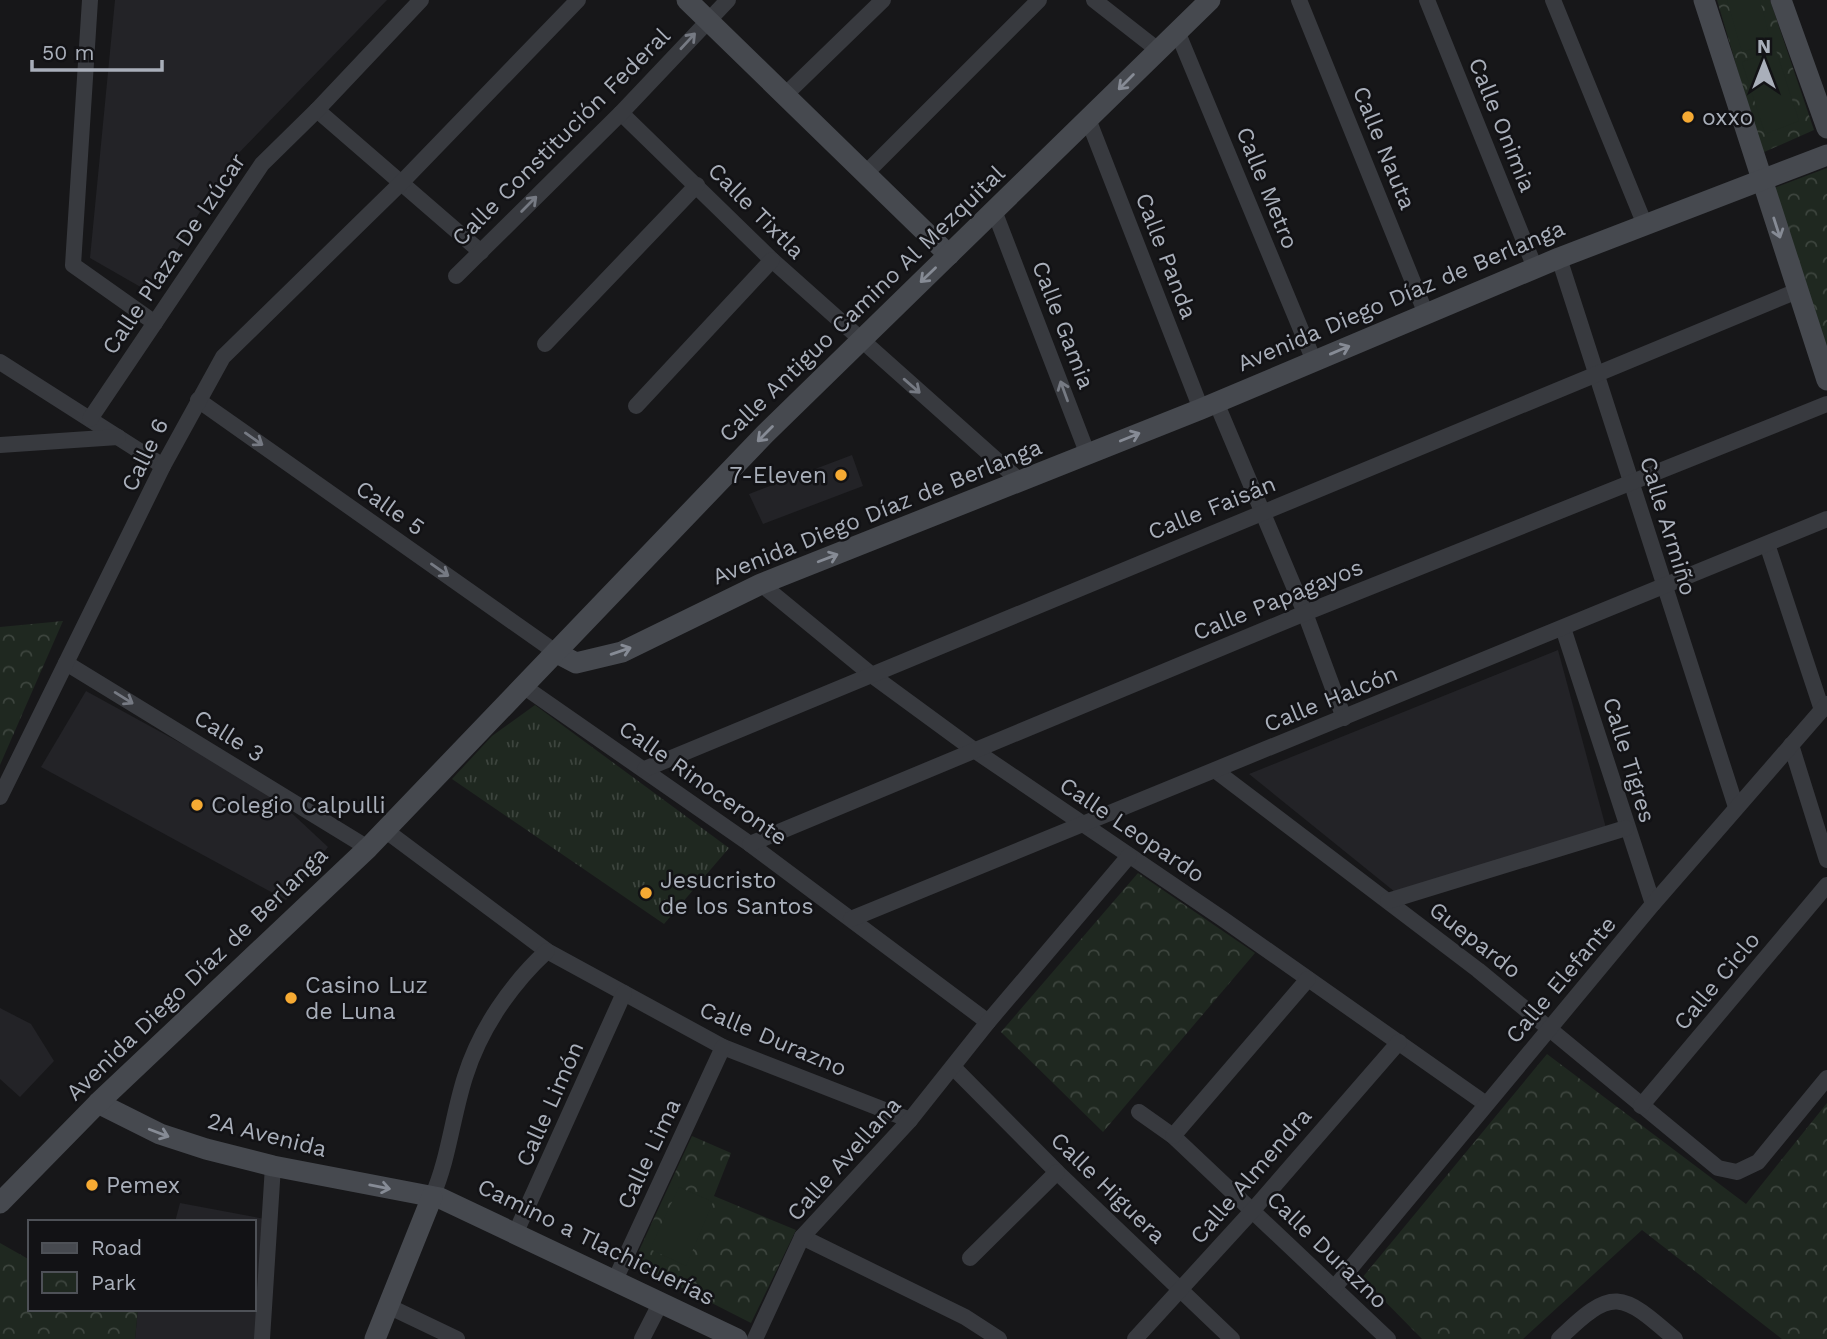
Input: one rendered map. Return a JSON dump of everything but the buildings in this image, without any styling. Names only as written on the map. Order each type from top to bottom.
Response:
[{"type":"street","points":[[90,0],[73,265],[155,323]]},
{"type":"street","name":"Calle Plaza De Izúcar","points":[[90,419],[261,164],[317,110],[421,0]]},
{"type":"street","name":"Calle 6","points":[[0,797],[163,466],[223,357],[401,183],[578,0]]},
{"type":"street","points":[[687,0],[949,255]]},
{"type":"street","name":"Calle Constitución Federal","points":[[456,276],[621,113],[728,0]]},
{"type":"street","points":[[784,96],[883,0]]},
{"type":"street","points":[[864,175],[1038,0]]},
{"type":"street","points":[[1094,0],[1158,50]]},
{"type":"street","name":"Calle Antiguo Camino Al Mezquital","points":[[557,653],[703,497],[1210,0]]},
{"type":"street","name":"Calle Nauta","points":[[1299,0],[1426,314]]},
{"type":"street","name":"Calle Onimia","points":[[1427,0],[1535,268]]},
{"type":"street","points":[[1553,0],[1645,225]]},
{"type":"street","points":[[1704,0],[1827,380]]},
{"type":"street","points":[[1781,0],[1827,128]]},
{"type":"street","name":"Calle Metro","points":[[1177,31],[1314,361]]},
{"type":"street","points":[[317,110],[481,252]]},
{"type":"street","name":"Calle Tixtla","points":[[621,113],[772,260],[1021,482]]},
{"type":"street","name":"Calle Panda","points":[[1088,119],[1209,406],[1261,512],[1304,613],[1344,718]]},
{"type":"street","name":"Avenida Diego Díaz de Berlanga","points":[[0,1203],[98,1103],[368,848],[557,653],[576,663],[622,652],[761,584],[1209,406],[1559,258],[1827,155]]},
{"type":"street","points":[[545,344],[697,185]]},
{"type":"street","name":"Calle Gamia","points":[[995,213],[1088,454]]},
{"type":"street","name":"Calle Armiño","points":[[1559,258],[1662,586],[1736,807]]},
{"type":"street","points":[[636,406],[772,260]]},
{"type":"street","name":"Calle Faisán","points":[[645,769],[1797,291]]},
{"type":"street","points":[[0,362],[163,466]]},
{"type":"street","name":"Calle 5","points":[[198,400],[557,653]]},
{"type":"street","name":"Calle Papagayos","points":[[750,844],[1304,613],[1827,404]]},
{"type":"street","points":[[0,446],[118,437]]},
{"type":"street","name":"Calle Halcón","points":[[851,919],[1827,519]]},
{"type":"street","points":[[1767,544],[1824,707]]},
{"type":"street","name":"Calle Leopardo","points":[[761,584],[873,676],[974,750],[1486,1104]]},
{"type":"street","name":"Calle Tigres","points":[[1563,628],[1626,828],[1653,904]]},
{"type":"street","name":"Calle 3","points":[[66,663],[368,848]]},
{"type":"street","name":"Calle Rinoceronte","points":[[523,686],[750,844],[988,1022]]},
{"type":"street","name":"Calle Elefante","points":[[1334,1288],[1653,904],[1824,707]]},
{"type":"street","points":[[1791,745],[1827,860]]},
{"type":"street","name":"Guepardo","points":[[1216,771],[1551,1029],[1718,1168],[1737,1172],[1758,1162],[1827,1078]]},
{"type":"street","points":[[1388,901],[1626,828]]},
{"type":"street","name":"Calle Durazno","points":[[385,830],[547,951],[723,1047],[910,1120]]},
{"type":"street","name":"Calle Avellana","points":[[755,1339],[802,1237],[910,1120],[988,1022],[1129,856]]},
{"type":"street","name":"Calle Ciclo","points":[[1641,1106],[1827,885]]},
{"type":"street","points":[[374,1339],[445,1168],[465,1075],[481,1039],[524,972],[547,951]]},
{"type":"street","points":[[1173,1136],[1308,979]]},
{"type":"street","name":"Calle Limón","points":[[516,1232],[624,993]]},
{"type":"street","name":"Calle Almendra","points":[[1135,1339],[1253,1210],[1399,1042]]},
{"type":"street","name":"Calle Lima","points":[[615,1280],[723,1047]]},
{"type":"street","name":"Calle Higuera","points":[[953,1067],[1057,1172],[1232,1339]]},
{"type":"street","name":"2A Avenida","points":[[98,1103],[160,1134],[273,1166],[432,1197]]},
{"type":"street","name":"Calle Durazno","points":[[1139,1112],[1173,1136],[1388,1339]]},
{"type":"street","points":[[262,1339],[273,1166]]},
{"type":"street","points":[[970,1258],[1057,1172]]},
{"type":"street","name":"Camino a Tlachicuerías","points":[[432,1197],[448,1201],[516,1232],[737,1339]]},
{"type":"street","points":[[802,1237],[965,1317],[999,1339]]},
{"type":"street","points":[[642,1339],[662,1302]]},
{"type":"street","points":[[1559,1339],[1593,1309],[1608,1302],[1628,1302],[1639,1307],[1675,1339]]},
{"type":"street","points":[[388,1306],[457,1339]]},
{"type":"shaded area","points":[[115,0],[387,0],[230,162],[151,293],[90,258]]},
{"type":"shaded area","points":[[852,455],[863,486],[763,524],[749,494]]},
{"type":"shaded area","points":[[1558,650],[1606,828],[1395,892],[1249,774]]},
{"type":"shaded area","name":"Colegio Calpulli","points":[[86,691],[268,791],[328,847],[286,900],[41,767]]},
{"type":"shaded area","points":[[0,1008],[31,1024],[54,1061],[20,1097],[0,1079]]},
{"type":"shaded area","points":[[180,1203],[265,1219],[255,1339],[135,1339],[138,1311],[256,1311],[256,1220],[176,1220]]},
{"type":"green space","points":[[1717,0],[1770,0],[1814,130],[1762,153]]},
{"type":"green space","points":[[1727,0],[1760,0],[1771,43],[1742,52]]},
{"type":"green space","points":[[1776,50],[1799,121],[1765,134],[1742,62]]},
{"type":"green space","points":[[1827,168],[1827,355],[1774,188]]},
{"type":"green space","points":[[63,621],[0,765],[0,627]]},
{"type":"green space","points":[[535,705],[729,848],[664,924],[452,779],[492,736]]},
{"type":"green space","points":[[1138,873],[1255,953],[1103,1132],[1001,1032]]},
{"type":"green space","points":[[1547,1054],[1746,1204],[1827,1103],[1827,1339],[1782,1339],[1642,1230],[1523,1339],[1422,1339],[1362,1278]]},
{"type":"green space","points":[[692,1136],[731,1153],[714,1196],[796,1230],[751,1323],[643,1268],[637,1255]]},
{"type":"green space","points":[[679,1187],[713,1202],[686,1266],[650,1249]]},
{"type":"green space","points":[[0,1243],[28,1259],[28,1311],[138,1311],[135,1339],[0,1339]]},
{"type":"place","name":"oxxo","points":[[1688,117]]},
{"type":"place","name":"7-Eleven","points":[[841,475]]},
{"type":"place","name":"Colegio Calpulli","points":[[197,805]]},
{"type":"place","name":"Jesucristo de los Santos","points":[[646,893]]},
{"type":"place","name":"Casino Luz de Luna","points":[[291,998]]},
{"type":"place","name":"Pemex","points":[[92,1185]]}]
